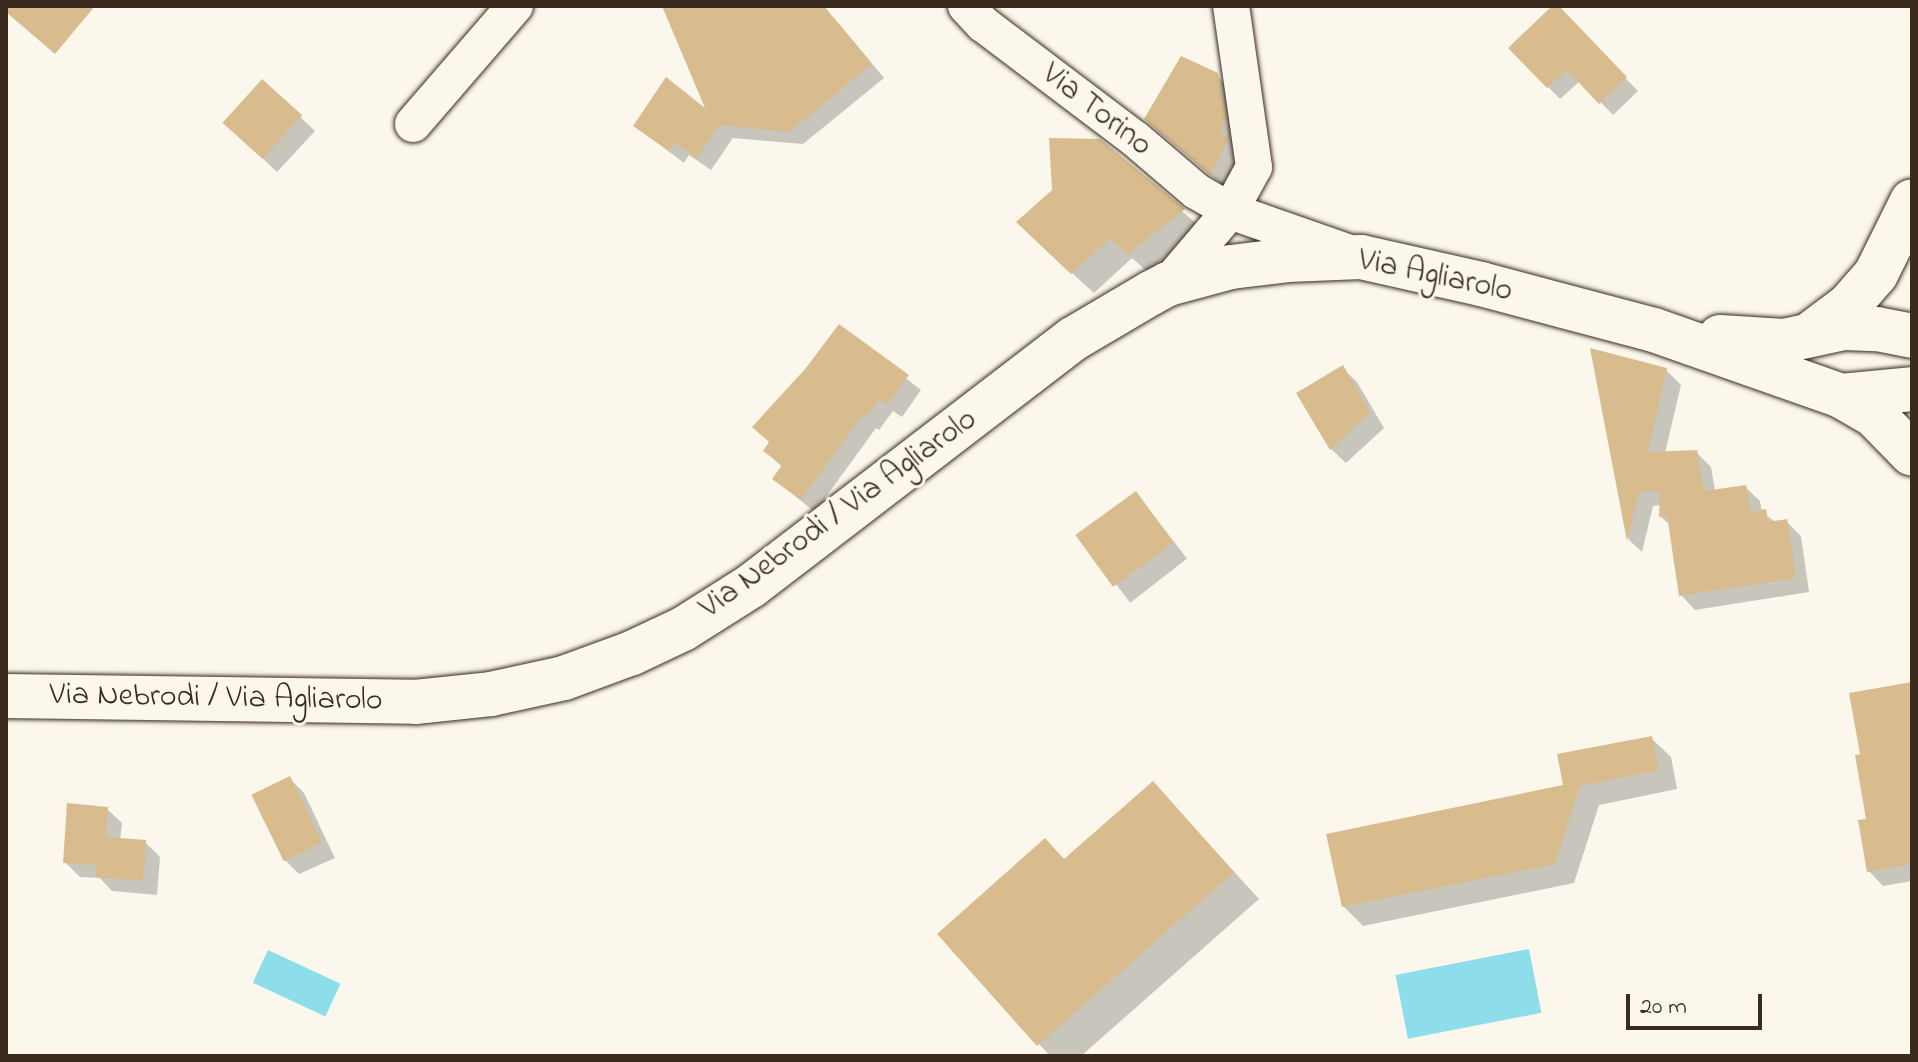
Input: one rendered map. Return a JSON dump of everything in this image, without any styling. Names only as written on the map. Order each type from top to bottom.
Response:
[{"type":"street","points":[[413,124],[515,6]]},
{"type":"street","name":"Via Torino","points":[[966,6],[983,24],[1134,138],[1196,191],[1230,211],[1361,257]]},
{"type":"street","points":[[1168,284],[1230,211],[1254,167],[1231,6]]},
{"type":"street","points":[[1809,335],[1849,305],[1876,274],[1912,201]]},
{"type":"street","name":"Via Agliarolo","points":[[1168,284],[1231,267],[1288,260],[1361,257],[1481,284],[1654,330]]},
{"type":"street","name":"Via Nebrodi / Via Agliarolo","points":[[6,696],[415,702],[491,694],[564,678],[632,653],[683,629],[751,586],[1073,339],[1168,284]]},
{"type":"street","points":[[1654,330],[1752,341],[1784,341],[1844,328],[1877,329],[1912,336]]},
{"type":"street","points":[[1654,330],[1841,396],[1874,415],[1912,454]]},
{"type":"street","points":[[1841,396],[1887,394],[1912,389]]},
{"type":"water","points":[[1529,949],[1541,1013],[1408,1039],[1395,975]]},
{"type":"water","points":[[268,950],[341,984],[325,1016],[253,983]]},
{"type":"building","points":[[6,6],[95,6],[55,54],[6,12]]},
{"type":"building","points":[[662,6],[824,6],[872,64],[789,132],[719,125],[697,158],[675,143],[669,151],[633,126],[666,77],[705,108]]},
{"type":"building","points":[[1552,6],[1559,6],[1627,77],[1599,104],[1567,70],[1547,88],[1508,48]]},
{"type":"building","points":[[1181,56],[1218,73],[1226,119],[1220,131],[1229,138],[1210,175],[1144,119]]},
{"type":"building","points":[[262,79],[302,115],[263,159],[223,123]]},
{"type":"building","points":[[1049,138],[1100,139],[1185,209],[1128,254],[1110,239],[1071,274],[1016,222],[1052,190]]},
{"type":"building","points":[[839,324],[909,375],[887,405],[879,399],[865,419],[862,416],[801,500],[772,479],[782,465],[763,451],[769,442],[752,427],[806,368]]},
{"type":"building","points":[[1590,348],[1667,368],[1648,452],[1697,450],[1704,491],[1746,485],[1751,512],[1766,509],[1768,522],[1787,519],[1796,578],[1679,596],[1667,515],[1659,517],[1660,491],[1639,492],[1627,541]]},
{"type":"building","points":[[1343,365],[1370,412],[1330,450],[1296,393]]},
{"type":"building","points":[[1136,491],[1174,543],[1113,587],[1075,535]]},
{"type":"building","points":[[1912,682],[1912,864],[1867,872],[1858,820],[1866,819],[1855,755],[1860,754],[1849,693]]},
{"type":"building","points":[[1652,736],[1659,770],[1580,786],[1555,864],[1342,907],[1326,834],[1563,785],[1557,754]]},
{"type":"building","points":[[290,776],[322,843],[284,861],[251,795]]},
{"type":"building","points":[[1153,781],[1234,872],[1037,1046],[937,934],[1045,838],[1064,859]]},
{"type":"building","points":[[67,803],[108,807],[106,837],[146,840],[143,881],[96,877],[96,865],[63,863]]}]
